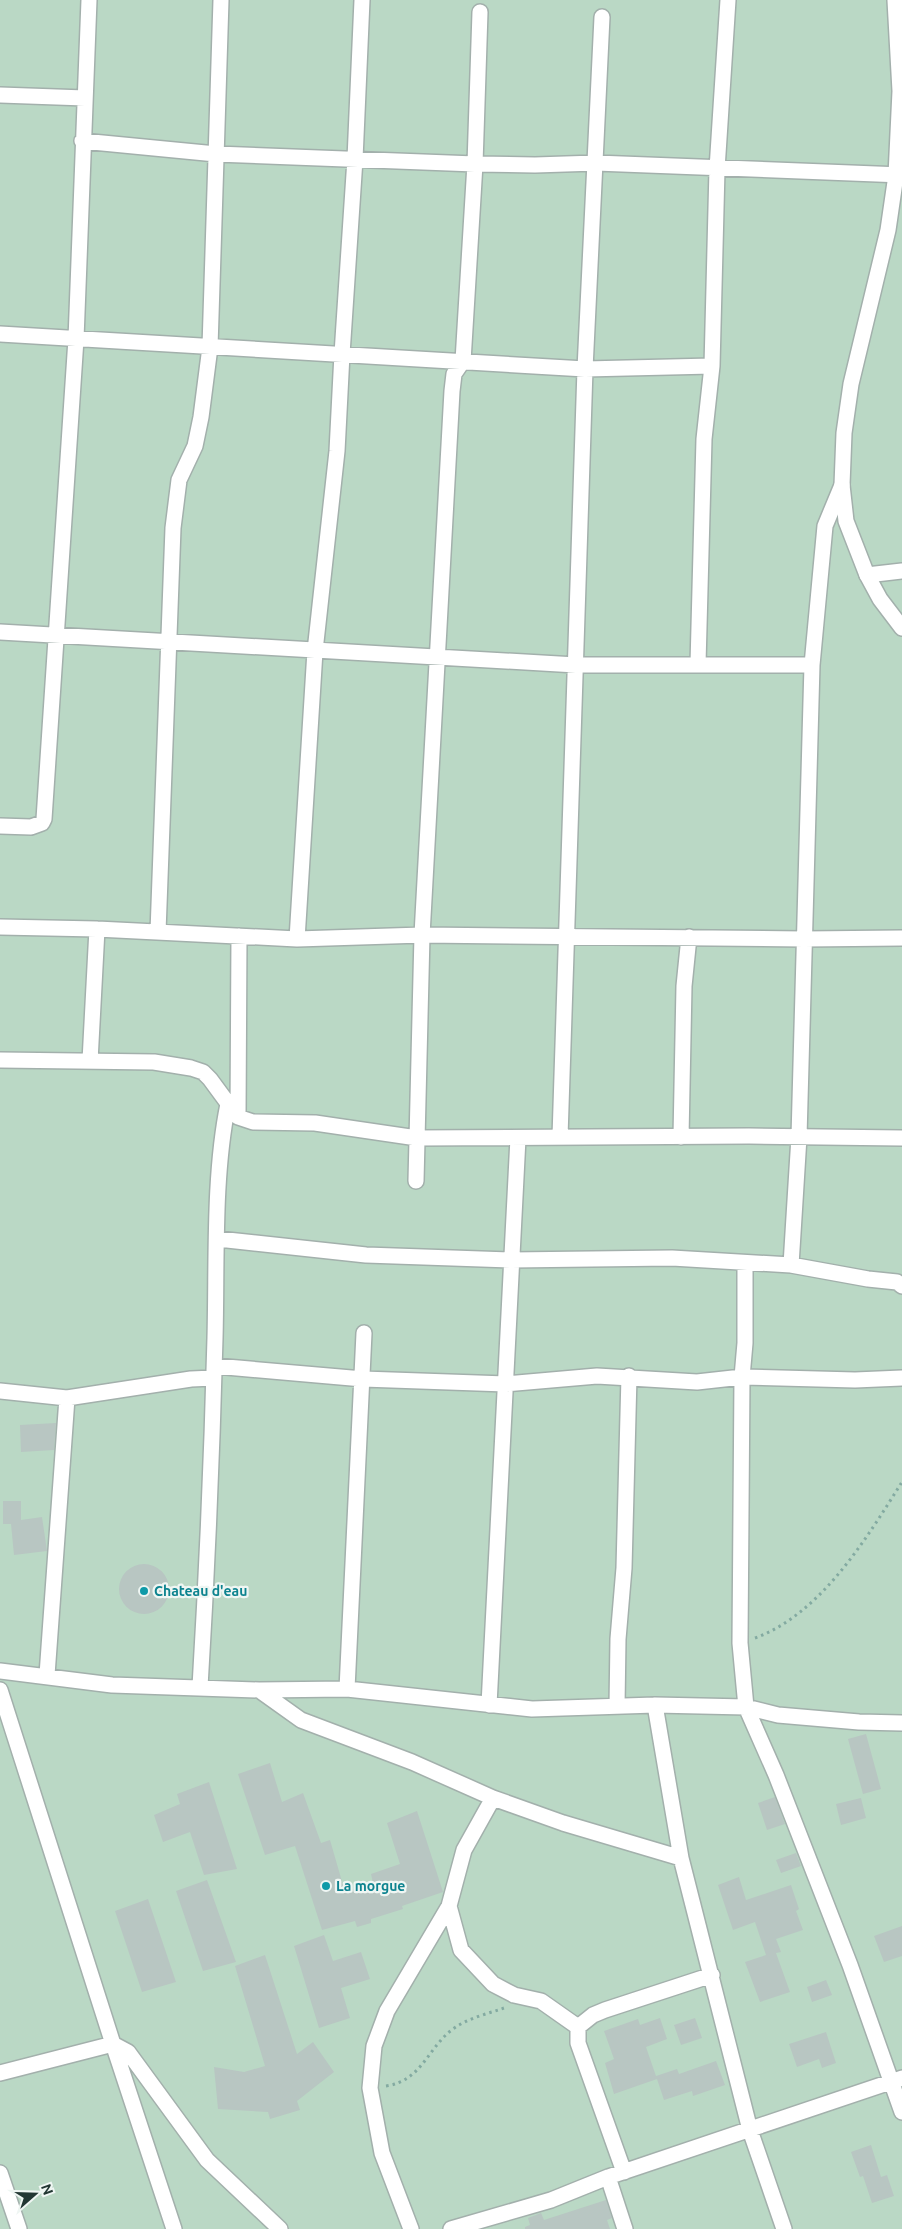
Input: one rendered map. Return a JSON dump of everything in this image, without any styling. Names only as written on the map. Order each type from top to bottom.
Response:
[{"type":"street","points":[[0,826],[36,827],[44,819],[76,339],[82,141],[89,0]]},
{"type":"street","points":[[158,932],[173,528],[178,480],[194,446],[202,417],[210,347],[221,0]]},
{"type":"street","points":[[297,939],[316,651],[337,451],[355,159],[362,0]]},
{"type":"street","points":[[698,664],[704,439],[712,366],[717,169],[728,0]]},
{"type":"street","points":[[895,0],[900,91],[899,175],[888,230],[850,384],[844,433],[842,485],[846,521],[867,575],[880,599],[902,628]]},
{"type":"street","points":[[416,1182],[422,935],[437,656],[452,391],[454,374],[463,361],[475,164],[480,12]]},
{"type":"street","points":[[560,1137],[585,369],[602,16]]},
{"type":"street","points":[[0,95],[85,98]]},
{"type":"street","points":[[82,141],[216,154],[475,164],[596,163],[899,175]]},
{"type":"street","points":[[0,334],[585,369],[712,366]]},
{"type":"street","points":[[791,1265],[799,1137],[812,665],[825,526],[842,485]]},
{"type":"street","points":[[867,575],[902,571]]},
{"type":"street","points":[[0,632],[169,640],[316,651],[437,656],[576,665],[812,665]]},
{"type":"street","points":[[0,928],[97,928],[297,939],[422,935],[568,935],[804,939],[902,938]]},
{"type":"street","points":[[90,1061],[97,928]]},
{"type":"street","points":[[238,1117],[239,936]]},
{"type":"street","points":[[681,1137],[684,986],[689,937]]},
{"type":"street","points":[[0,1060],[154,1062],[203,1072],[238,1117],[266,1124],[315,1123],[417,1138],[902,1138]]},
{"type":"street","points":[[200,1687],[210,1502],[223,1131],[228,1104]]},
{"type":"street","points":[[489,1705],[518,1138]]},
{"type":"street","points":[[218,1239],[366,1255],[511,1260],[672,1258],[791,1265],[868,1279],[897,1282],[902,1286]]},
{"type":"street","points":[[745,1263],[740,1643],[746,1707],[776,1775],[896,2080],[902,2112]]},
{"type":"street","points":[[346,1690],[364,1332]]},
{"type":"street","points":[[0,1391],[67,1398],[191,1379],[214,1372],[506,1384],[597,1376],[629,1376],[697,1382],[742,1377],[855,1380],[902,1378]]},
{"type":"street","points":[[617,1706],[618,1639],[624,1568],[629,1376]]},
{"type":"street","points":[[47,1675],[67,1398]]},
{"type":"street","points":[[0,1671],[47,1675],[112,1685],[259,1690],[346,1690],[532,1709],[655,1705],[746,1707],[778,1715],[859,1722],[902,1723]]},
{"type":"street","points":[[0,1690],[112,2044],[174,2229]]},
{"type":"street","points":[[259,1690],[301,1720],[412,1762],[494,1798],[563,1823],[681,1858]]},
{"type":"street","points":[[655,1705],[681,1858],[750,2130],[784,2229]]},
{"type":"street","points":[[411,2229],[382,2153],[370,2088],[374,2046],[387,2011],[449,1906],[464,1850],[494,1798]]},
{"type":"street","points":[[449,1906],[461,1950],[493,1984],[523,1998],[541,2001],[578,2027]]},
{"type":"street","points":[[624,2172],[578,2043],[578,2027],[592,2015],[712,1975]]},
{"type":"street","points":[[0,2073],[112,2044],[128,2052],[208,2160],[280,2229]]},
{"type":"street","points":[[458,2228],[551,2200],[608,2177],[896,2080]]},
{"type":"street","points":[[0,2173],[19,2229]]},
{"type":"street","points":[[608,2177],[626,2229]]},
{"type":"path","points":[[740,1643],[775,1630],[824,1591],[854,1555],[902,1482]]},
{"type":"path","points":[[370,2088],[395,2085],[424,2064],[452,2029],[523,1998]]},
{"type":"green space","points":[[0,0],[902,0],[902,2229],[0,2229]]},
{"type":"building","points":[[56,1423],[54,1450],[21,1452],[20,1425]]},
{"type":"building","points":[[3,1501],[21,1501],[21,1520],[42,1517],[47,1551],[14,1555],[11,1524],[3,1524]]},
{"type":"building","name":"Chateau d'eau","points":[[139,1564],[149,1564],[162,1571],[169,1584],[169,1594],[162,1607],[149,1614],[139,1614],[130,1610],[123,1603],[119,1594],[119,1584],[123,1575],[130,1568]]},
{"type":"building","points":[[866,1734],[881,1789],[863,1794],[848,1739]]},
{"type":"building","points":[[270,1763],[282,1802],[303,1793],[321,1843],[330,1840],[345,1892],[373,1883],[371,1874],[400,1864],[387,1823],[417,1811],[443,1892],[402,1906],[403,1909],[371,1919],[371,1923],[357,1927],[355,1921],[322,1930],[295,1846],[265,1855],[238,1774]]},
{"type":"building","points":[[209,1782],[237,1869],[204,1875],[190,1832],[163,1842],[154,1815],[180,1804],[177,1794]]},
{"type":"building","points":[[775,1797],[785,1824],[767,1830],[758,1803]]},
{"type":"building","points":[[861,1798],[866,1818],[841,1825],[836,1804]]},
{"type":"building","points":[[796,1853],[801,1866],[781,1873],[776,1860]]},
{"type":"building","points":[[739,1877],[746,1900],[791,1885],[799,1909],[796,1911],[803,1930],[776,1939],[781,1952],[776,1953],[790,1992],[760,2002],[745,1962],[766,1955],[755,1922],[733,1930],[718,1885]]},
{"type":"building","points":[[207,1880],[236,1962],[203,1971],[176,1891]]},
{"type":"building","points":[[148,1899],[176,1982],[142,1992],[115,1911]]},
{"type":"building","points":[[902,1926],[902,1956],[884,1962],[874,1936]]},
{"type":"building","points":[[324,1935],[333,1961],[361,1952],[370,1979],[341,1988],[350,2018],[319,2028],[294,1946]]},
{"type":"building","points":[[265,1955],[297,2054],[313,2042],[334,2072],[297,2101],[300,2110],[270,2119],[268,2112],[218,2109],[214,2067],[244,2072],[265,2066],[235,1966]]},
{"type":"building","points":[[826,1980],[832,1995],[812,2002],[807,1987]]},
{"type":"building","points":[[660,2018],[667,2039],[646,2047],[657,2079],[614,2094],[605,2063],[614,2059],[604,2031],[638,2019],[640,2025]]},
{"type":"building","points":[[695,2018],[702,2038],[681,2045],[674,2025]]},
{"type":"building","points":[[826,2032],[836,2063],[822,2068],[819,2059],[797,2067],[789,2044]]},
{"type":"building","points":[[716,2061],[725,2085],[693,2096],[692,2091],[664,2100],[656,2076],[677,2069],[679,2074]]},
{"type":"building","points":[[871,2145],[881,2177],[887,2175],[894,2196],[872,2203],[863,2176],[860,2177],[851,2152]]},
{"type":"building","points":[[606,2200],[612,2218],[607,2220],[610,2229],[525,2229],[525,2227],[530,2225],[528,2218],[541,2213],[544,2220]]},
{"type":"place","name":"Chateau d'eau","points":[[144,1591]]},
{"type":"place","name":"La morgue","points":[[326,1886]]}]
